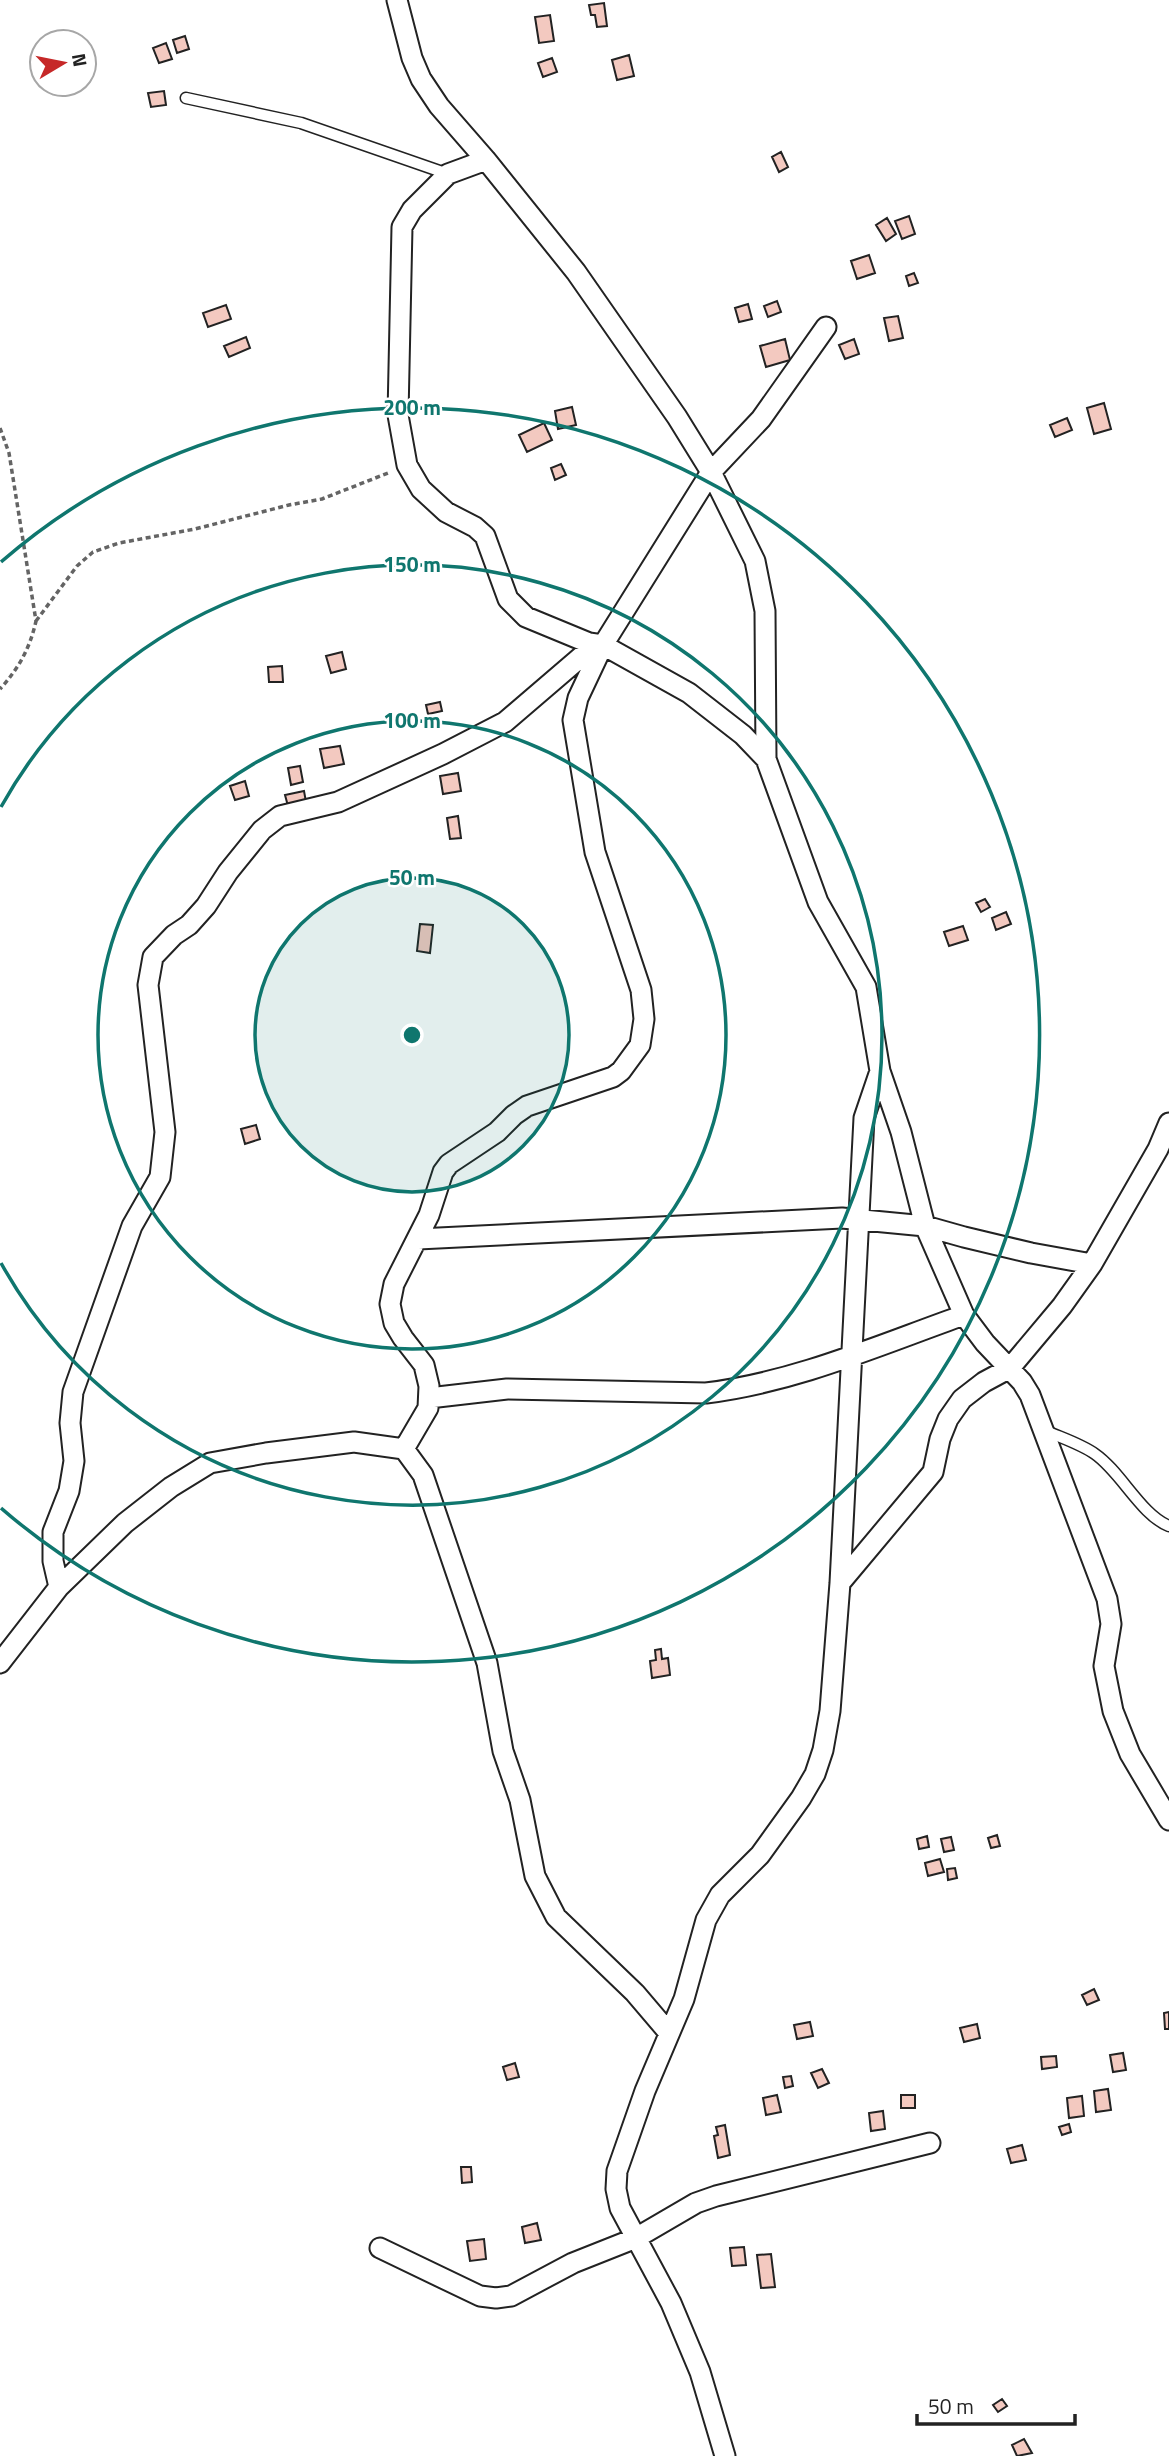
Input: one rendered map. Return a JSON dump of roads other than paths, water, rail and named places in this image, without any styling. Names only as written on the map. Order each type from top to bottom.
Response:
[{"type":"street","points":[[397,0],[412,58],[421,79],[439,106],[576,272],[677,417],[711,472],[755,561],[765,611],[766,759],[818,902],[866,988],[880,1071],[901,1132],[925,1226],[964,1315],[1030,1395],[1043,1429],[1107,1599],[1111,1623],[1104,1666],[1113,1711],[1130,1754],[1169,1820]]},
{"type":"street","points":[[486,160],[448,174],[412,210],[402,227],[398,415],[407,465],[421,489],[446,512],[475,527],[485,537],[508,599],[517,610],[526,617],[599,645],[688,693],[743,735],[766,759]]},
{"type":"street","points":[[404,1449],[428,1408],[429,1386],[424,1365],[402,1339],[394,1323],[390,1304],[394,1284],[429,1215],[443,1172],[449,1164],[497,1132],[527,1106],[613,1077],[621,1071],[640,1045],[644,1018],[641,990],[595,852],[573,720],[578,698],[599,645],[711,472],[761,419],[826,327]]},
{"type":"street","points":[[59,1587],[53,1561],[54,1532],[69,1491],[74,1461],[69,1423],[73,1392],[132,1226],[160,1177],[165,1132],[148,985],[153,957],[174,935],[190,925],[245,850],[262,831],[281,816],[338,802],[505,722],[599,645]]},
{"type":"street","points":[[725,2456],[700,2372],[671,2303],[620,2208],[615,2189],[617,2171],[645,2091],[684,2000],[706,1920],[720,1895],[760,1855],[815,1774],[823,1750],[830,1711],[840,1583],[864,1118],[880,1071]]},
{"type":"street","points":[[840,1583],[933,1472],[940,1439],[948,1419],[962,1399],[984,1382],[1010,1368],[1062,1306],[1092,1264],[1158,1149],[1169,1123]]},
{"type":"street","points":[[418,1239],[721,1222],[858,1218],[925,1226],[1031,1253],[1092,1264]]},
{"type":"street","points":[[429,1398],[507,1388],[706,1393],[737,1389],[850,1358],[875,1345],[964,1315]]},
{"type":"street","points":[[0,1663],[59,1587],[125,1523],[171,1487],[210,1463],[354,1442],[404,1449],[423,1475],[487,1663],[503,1751],[520,1800],[535,1876],[556,1917],[635,1993],[669,2034]]},
{"type":"street","points":[[380,2248],[480,2296],[511,2296],[573,2263],[636,2238],[696,2203],[930,2143]]},
{"type":"lane","points":[[186,98],[301,123],[448,174]]},
{"type":"lane","points":[[1043,1429],[1095,1454],[1114,1471],[1139,1501],[1169,1526]]}]
